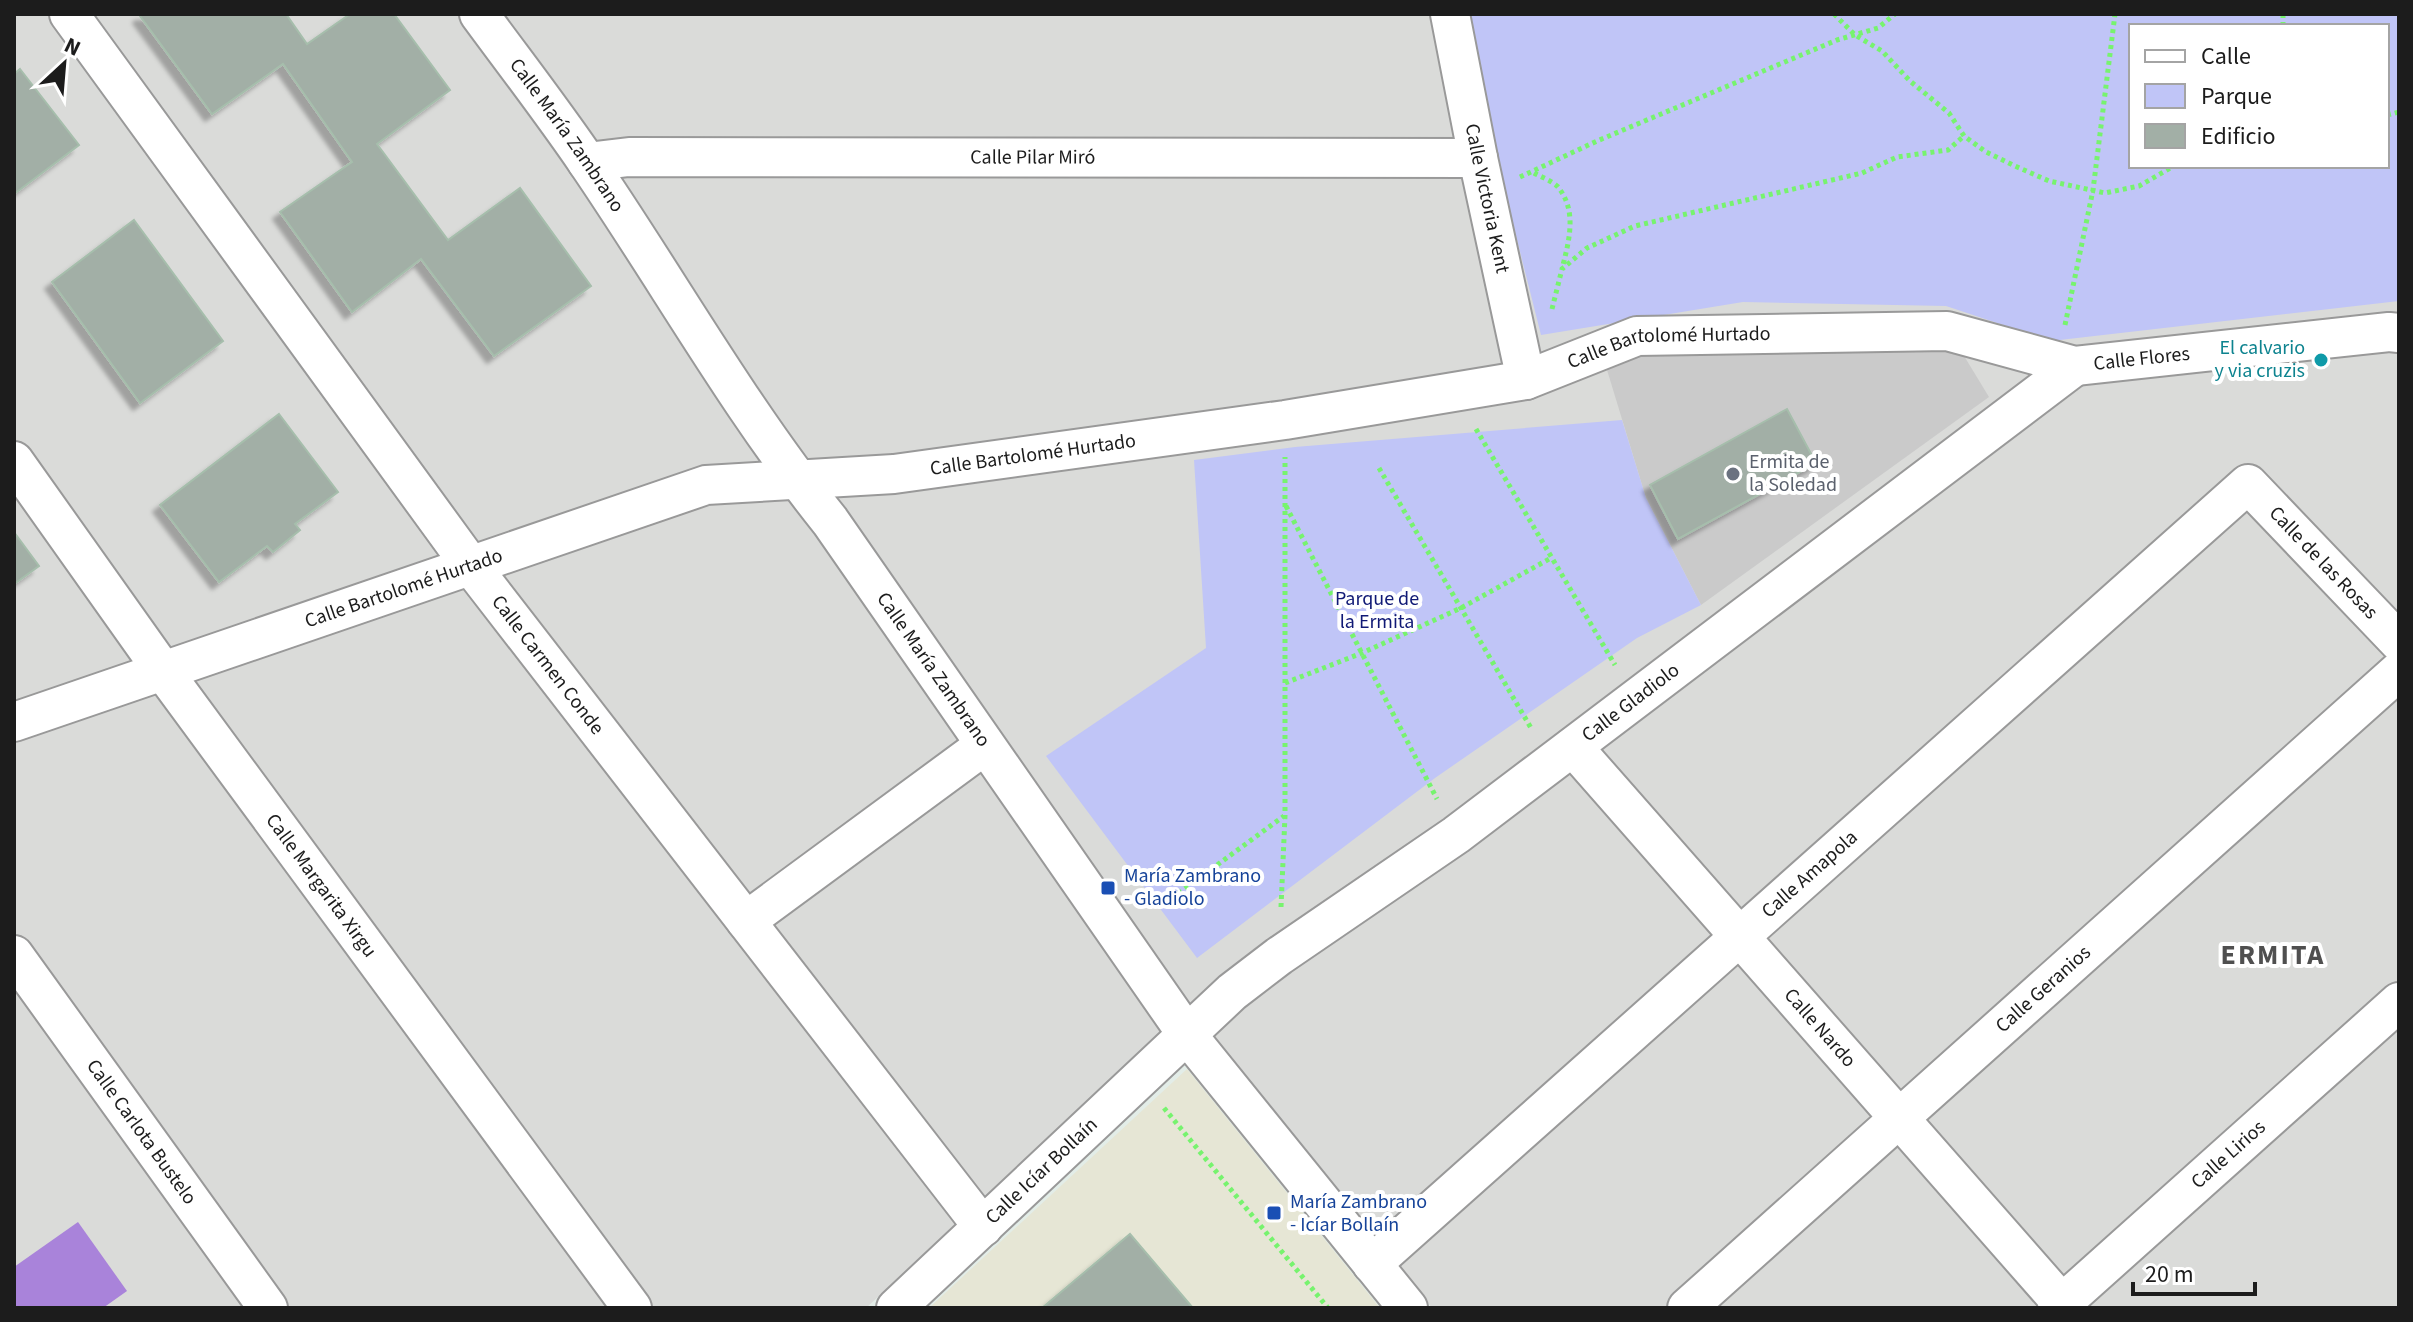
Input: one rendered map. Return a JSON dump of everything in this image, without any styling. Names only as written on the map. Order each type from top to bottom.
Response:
[{"type":"street","name":"Calle Carmen Conde","points":[[69,14],[471,566],[983,1227]]},
{"type":"street","name":"Calle María Zambrano","points":[[479,14],[587,162],[738,397],[796,480],[830,521],[1188,1036],[1408,1308]]},
{"type":"street","name":"Calle Victoria Kent","points":[[1450,14],[1526,380]]},
{"type":"street","name":"Calle Pilar Miró","points":[[587,162],[629,157],[1481,173]]},
{"type":"street","name":"Calle Bartolomé Hurtado","points":[[14,722],[706,485],[894,474],[1285,420],[1526,380],[1637,336],[1947,331],[2066,364]]},
{"type":"street","name":"Calle Flores","points":[[2066,364],[2396,332]]},
{"type":"street","name":"Calle Gladiolo","points":[[1188,1036],[1232,992],[1279,956],[1456,835],[1563,755],[2066,364]]},
{"type":"street","name":"Calle Margarita Xirgu","points":[[14,461],[163,671],[632,1308]]},
{"type":"street","name":"Calle de las Rosas","points":[[2248,484],[2399,642]]},
{"type":"street","name":"Calle Amapola","points":[[1372,1264],[2248,484]]},
{"type":"street","name":"Calle Geranios","points":[[1687,1308],[2399,671]]},
{"type":"street","points":[[746,921],[985,745]]},
{"type":"street","name":"Calle Nardo","points":[[1563,755],[1740,936],[2062,1307]]},
{"type":"street","name":"Calle Carlota Bustelo","points":[[14,955],[268,1308]]},
{"type":"street","name":"Calle Lirios","points":[[2062,1307],[2399,1002]]},
{"type":"street","name":"Calle Icíar Bollaín","points":[[896,1308],[1188,1036]]},
{"type":"path","points":[[1834,14],[1855,35],[1882,51],[1910,81],[1949,113],[1964,136],[1986,152],[2049,181],[2105,193],[2139,186],[2170,168]]},
{"type":"path","points":[[1481,173],[1533,173],[1597,141],[1878,28],[1895,14]]},
{"type":"path","points":[[2066,364],[2093,190],[2115,14]]},
{"type":"path","points":[[1562,269],[1587,248],[1635,226],[1862,173],[1897,157],[1948,150],[1964,136]]},
{"type":"path","points":[[1533,173],[1556,185],[1571,211],[1569,242],[1550,318]]},
{"type":"path","points":[[1454,392],[1635,700]]},
{"type":"path","points":[[1279,956],[1285,816],[1285,420]]},
{"type":"path","points":[[1379,468],[1461,608],[1563,755]]},
{"type":"path","points":[[1285,504],[1456,835]]},
{"type":"path","points":[[1285,683],[1362,653],[1461,608],[1551,558]]},
{"type":"path","points":[[1172,898],[1285,816]]},
{"type":"shaded area","points":[[14,14],[2399,14],[2399,1308],[1432,1308],[1191,1009],[866,1308],[14,1308]]},
{"type":"shaded area","points":[[1958,346],[1989,397],[1701,605],[1646,498],[1604,360],[1694,352]]},
{"type":"shaded area","points":[[1187,1069],[1380,1308],[929,1308]]},
{"type":"shaded area","points":[[78,1222],[127,1291],[103,1308],[14,1308],[14,1267]]},
{"type":"green space","points":[[1470,14],[2399,14],[2399,301],[2051,341],[1946,306],[1743,302],[1541,335],[1502,180]]},
{"type":"green space","name":"Parque de la Ermita","points":[[1622,420],[1646,498],[1701,605],[1637,638],[1435,778],[1197,958],[1046,756],[1206,648],[1194,460],[1295,447]]},
{"type":"building","points":[[286,14],[307,44],[350,14],[394,14],[450,90],[377,144],[448,240],[520,188],[591,286],[494,356],[421,259],[352,312],[280,212],[352,162],[283,64],[212,114],[140,16]]},
{"type":"building","points":[[20,69],[79,145],[14,194],[14,74]]},
{"type":"building","points":[[134,220],[223,341],[140,403],[52,282]]},
{"type":"building","name":"Ermita de la Soledad","points":[[1787,409],[1816,463],[1678,539],[1650,485]]},
{"type":"building","points":[[279,414],[338,492],[295,524],[300,530],[273,552],[267,546],[219,582],[160,505]]},
{"type":"building","points":[[14,532],[39,566],[14,584]]},
{"type":"building","points":[[1130,1234],[1193,1308],[1042,1308]]},
{"type":"place","name":"El calvario y via cruzis","points":[[2321,360]]},
{"type":"place","name":"Ermita de la Soledad","points":[[1733,474]]},
{"type":"place","name":"María Zambrano - Gladiolo","points":[[1108,888]]},
{"type":"place","name":"María Zambrano - Icíar Bollaín","points":[[1274,1213]]},
{"type":"district","name":"ERMITA","points":[[2273,955]]}]
